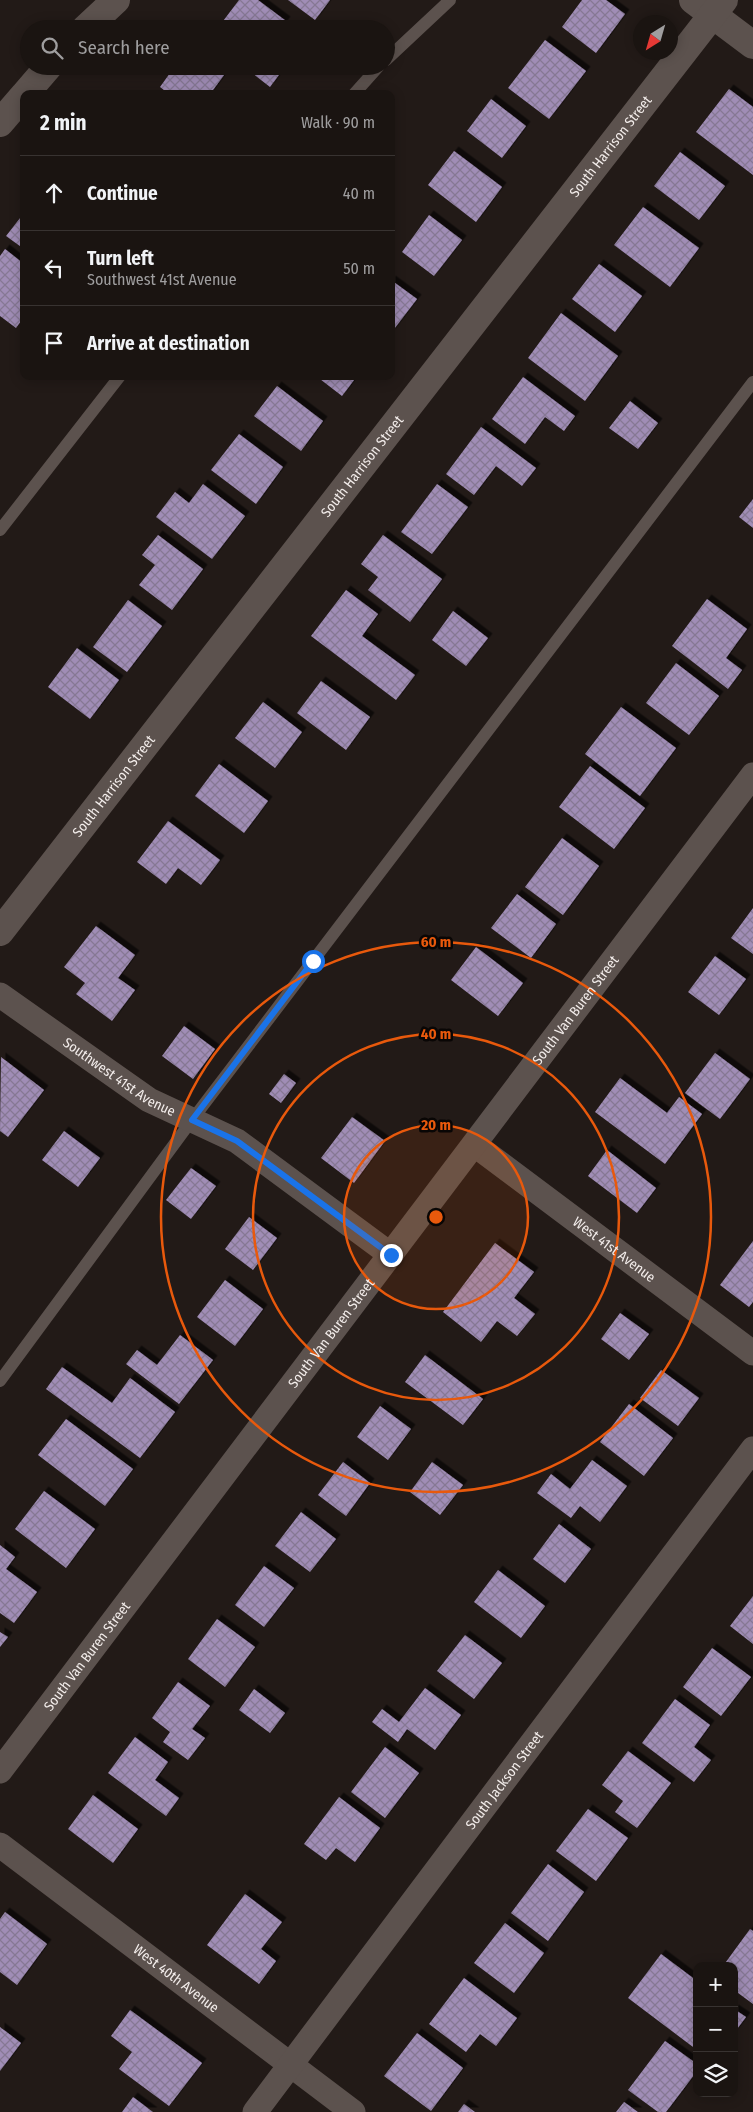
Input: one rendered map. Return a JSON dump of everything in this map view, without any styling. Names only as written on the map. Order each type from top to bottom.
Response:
[{"type":"street","points":[[95,20],[116,0]]},
{"type":"street","points":[[710,5],[753,45]]},
{"type":"street","name":"South Harrison Street","points":[[0,932],[710,5]]},
{"type":"street","points":[[28,90],[41,75]]},
{"type":"street","points":[[0,123],[20,100]]},
{"type":"street","name":"South Van Buren Street","points":[[0,1771],[475,1146],[753,775]]},
{"type":"street","name":"Southwest 41st Avenue","points":[[0,994],[149,1100],[237,1141],[391,1255]]},
{"type":"street","name":"West 41st Avenue","points":[[475,1146],[753,1353]]},
{"type":"street","name":"South Jackson Street","points":[[255,2112],[753,1449]]},
{"type":"street","name":"West 40th Avenue","points":[[0,1845],[354,2112]]},
{"type":"lane","points":[[395,52],[450,0]]},
{"type":"lane","points":[[358,90],[371,75]]},
{"type":"lane","points":[[0,530],[117,380]]},
{"type":"lane","points":[[0,1381],[192,1120],[753,382]]},
{"type":"building","points":[[239,0],[258,0],[285,20],[224,20]]},
{"type":"building","points":[[288,0],[330,0],[315,20]]},
{"type":"building","points":[[582,0],[606,0],[625,14],[596,53],[562,27]]},
{"type":"building","points":[[545,40],[586,71],[549,119],[508,88]]},
{"type":"building","points":[[169,75],[224,75],[213,90],[164,90],[160,87]]},
{"type":"building","points":[[255,75],[279,75],[270,87]]},
{"type":"building","points":[[729,89],[753,107],[753,175],[696,132]]},
{"type":"building","points":[[491,99],[526,126],[502,158],[467,131]]},
{"type":"building","points":[[454,151],[502,187],[476,222],[428,185]]},
{"type":"building","points":[[680,152],[725,186],[699,220],[654,186]]},
{"type":"building","points":[[643,207],[699,248],[670,287],[614,245]]},
{"type":"building","points":[[429,215],[462,240],[434,276],[402,252]]},
{"type":"building","points":[[20,218],[20,246],[6,236]]},
{"type":"building","points":[[5,249],[20,261],[20,322],[16,328],[0,316],[0,256]]},
{"type":"building","points":[[599,264],[642,296],[615,332],[572,299]]},
{"type":"building","points":[[395,283],[417,299],[395,328]]},
{"type":"building","points":[[561,313],[618,356],[585,401],[528,358]]},
{"type":"building","points":[[523,377],[575,416],[564,431],[545,417],[525,444],[492,419]]},
{"type":"building","points":[[321,380],[354,380],[342,396]]},
{"type":"building","points":[[277,386],[323,421],[301,451],[254,416]]},
{"type":"building","points":[[630,401],[658,423],[638,449],[609,428]]},
{"type":"building","points":[[481,427],[536,468],[522,486],[496,466],[474,495],[446,474]]},
{"type":"building","points":[[239,434],[283,467],[256,504],[211,470]]},
{"type":"building","points":[[203,484],[245,516],[212,559],[156,517],[175,492],[189,503]]},
{"type":"building","points":[[437,484],[468,507],[432,554],[401,532]]},
{"type":"building","points":[[753,499],[753,528],[739,517]]},
{"type":"building","points":[[158,535],[203,569],[172,610],[139,585],[155,565],[142,555]]},
{"type":"building","points":[[383,535],[442,579],[410,622],[368,590],[378,577],[361,564]]},
{"type":"building","points":[[346,590],[378,614],[362,636],[415,675],[396,700],[311,636]]},
{"type":"building","points":[[707,599],[747,629],[726,658],[742,670],[728,689],[672,646]]},
{"type":"building","points":[[128,600],[162,626],[127,672],[93,647]]},
{"type":"building","points":[[453,611],[488,638],[466,666],[432,640]]},
{"type":"building","points":[[77,648],[119,680],[90,719],[48,687]]},
{"type":"building","points":[[676,663],[719,696],[689,735],[646,703]]},
{"type":"building","points":[[321,681],[370,717],[346,750],[297,713]]},
{"type":"building","points":[[263,702],[302,732],[275,768],[235,738]]},
{"type":"building","points":[[621,707],[676,748],[640,796],[585,754]]},
{"type":"building","points":[[219,764],[268,801],[244,833],[195,796]]},
{"type":"building","points":[[590,766],[645,808],[614,849],[559,807]]},
{"type":"building","points":[[168,821],[220,860],[201,885],[178,868],[166,884],[137,862]]},
{"type":"building","points":[[562,838],[599,866],[563,915],[525,887]]},
{"type":"building","points":[[517,894],[556,924],[531,958],[491,928]]},
{"type":"building","points":[[753,908],[753,954],[731,938]]},
{"type":"building","points":[[96,926],[135,955],[118,978],[135,990],[112,1021],[76,994],[85,983],[64,967]]},
{"type":"building","points":[[476,947],[523,983],[498,1016],[451,980]]},
{"type":"building","points":[[715,956],[746,979],[719,1015],[688,992]]},
{"type":"building","points":[[184,1026],[215,1049],[193,1079],[162,1056]]},
{"type":"building","points":[[715,1053],[750,1079],[720,1119],[685,1093]]},
{"type":"building","points":[[1,1057],[44,1090],[8,1137],[0,1131]]},
{"type":"building","points":[[284,1074],[296,1083],[281,1103],[269,1094]]},
{"type":"building","points":[[620,1078],[667,1113],[679,1097],[702,1114],[665,1164],[595,1112]]},
{"type":"building","points":[[352,1117],[385,1141],[354,1183],[321,1158]]},
{"type":"building","points":[[64,1131],[100,1158],[78,1187],[42,1160]]},
{"type":"building","points":[[607,1150],[656,1188],[637,1213],[588,1176]]},
{"type":"building","points":[[191,1168],[216,1186],[191,1219],[166,1200]]},
{"type":"building","points":[[249,1217],[277,1238],[253,1270],[225,1249]]},
{"type":"building","points":[[753,1241],[753,1302],[749,1307],[720,1285]]},
{"type":"building","points":[[495,1243],[534,1272],[514,1298],[535,1314],[517,1336],[497,1321],[481,1342],[443,1312]]},
{"type":"building","points":[[225,1280],[263,1309],[235,1346],[197,1317]]},
{"type":"building","points":[[620,1313],[649,1334],[629,1360],[601,1339]]},
{"type":"building","points":[[180,1335],[213,1360],[179,1404],[126,1364],[137,1350],[157,1365]]},
{"type":"building","points":[[425,1355],[483,1399],[463,1425],[405,1382]]},
{"type":"building","points":[[62,1367],[112,1403],[130,1378],[175,1412],[140,1458],[46,1389]]},
{"type":"building","points":[[661,1370],[699,1398],[678,1426],[640,1398]]},
{"type":"building","points":[[629,1404],[673,1438],[644,1476],[600,1442]]},
{"type":"building","points":[[380,1406],[411,1429],[388,1460],[357,1437]]},
{"type":"building","points":[[66,1419],[133,1469],[105,1506],[38,1455]]},
{"type":"building","points":[[592,1460],[627,1486],[600,1522],[580,1506],[571,1518],[537,1493],[551,1474],[570,1489]]},
{"type":"building","points":[[343,1462],[370,1483],[346,1516],[318,1495]]},
{"type":"building","points":[[432,1462],[463,1485],[440,1515],[410,1492]]},
{"type":"building","points":[[44,1491],[95,1529],[66,1568],[15,1529]]},
{"type":"building","points":[[301,1512],[336,1539],[310,1572],[275,1546]]},
{"type":"building","points":[[559,1524],[591,1549],[565,1583],[533,1559]]},
{"type":"building","points":[[0,1545],[15,1557],[6,1569],[37,1592],[14,1623],[0,1613]]},
{"type":"building","points":[[264,1566],[294,1588],[264,1627],[235,1605]]},
{"type":"building","points":[[498,1570],[545,1606],[521,1638],[474,1602]]},
{"type":"building","points":[[753,1596],[753,1644],[730,1626]]},
{"type":"building","points":[[217,1619],[255,1647],[225,1687],[188,1659]]},
{"type":"building","points":[[0,1632],[8,1637],[0,1647]]},
{"type":"building","points":[[465,1635],[502,1663],[474,1699],[437,1671]]},
{"type":"building","points":[[712,1648],[751,1677],[721,1716],[683,1687]]},
{"type":"building","points":[[178,1682],[210,1706],[192,1729],[205,1738],[188,1760],[163,1742],[170,1732],[152,1718]]},
{"type":"building","points":[[425,1688],[461,1715],[435,1750],[407,1729],[398,1742],[372,1722],[382,1709],[399,1722]]},
{"type":"building","points":[[254,1689],[285,1713],[270,1733],[239,1710]]},
{"type":"building","points":[[675,1699],[710,1725],[694,1747],[711,1760],[694,1782],[642,1743]]},
{"type":"building","points":[[135,1737],[168,1762],[155,1780],[179,1798],[166,1816],[108,1773]]},
{"type":"building","points":[[385,1747],[419,1773],[385,1818],[351,1792]]},
{"type":"building","points":[[628,1751],[671,1783],[637,1828],[615,1812],[623,1801],[602,1785]]},
{"type":"building","points":[[93,1795],[138,1829],[113,1863],[68,1829]]},
{"type":"building","points":[[339,1797],[380,1828],[355,1862],[336,1848],[326,1860],[304,1844]]},
{"type":"building","points":[[588,1809],[628,1838],[596,1881],[556,1851]]},
{"type":"building","points":[[548,1864],[584,1892],[548,1941],[511,1913]]},
{"type":"building","points":[[245,1894],[282,1922],[261,1949],[276,1961],[259,1984],[207,1945]]},
{"type":"building","points":[[5,1912],[47,1944],[17,1985],[0,1972],[0,1919]]},
{"type":"building","points":[[505,1923],[544,1953],[514,1993],[474,1963]]},
{"type":"building","points":[[750,1929],[753,1931],[753,2004],[738,1993],[738,1962],[726,1962]]},
{"type":"building","points":[[661,1954],[693,1978],[693,2047],[628,1998]]},
{"type":"building","points":[[464,1978],[517,2018],[496,2046],[480,2034],[466,2052],[429,2024]]},
{"type":"building","points":[[130,2010],[202,2063],[169,2106],[119,2069],[132,2052],[111,2036]]},
{"type":"building","points":[[738,2012],[746,2017],[738,2028]]},
{"type":"building","points":[[0,2027],[21,2043],[0,2071]]},
{"type":"building","points":[[417,2033],[463,2068],[431,2111],[384,2076]]},
{"type":"building","points":[[665,2041],[693,2061],[693,2076],[666,2112],[658,2112],[628,2090]]},
{"type":"building","points":[[133,2097],[153,2112],[122,2112]]},
{"type":"building","points":[[624,2102],[638,2112],[616,2112]]},
{"type":"building","points":[[464,2104],[475,2112],[458,2112]]},
{"type":"route","points":[[313,961],[192,1120],[237,1141],[391,1255]]}]
